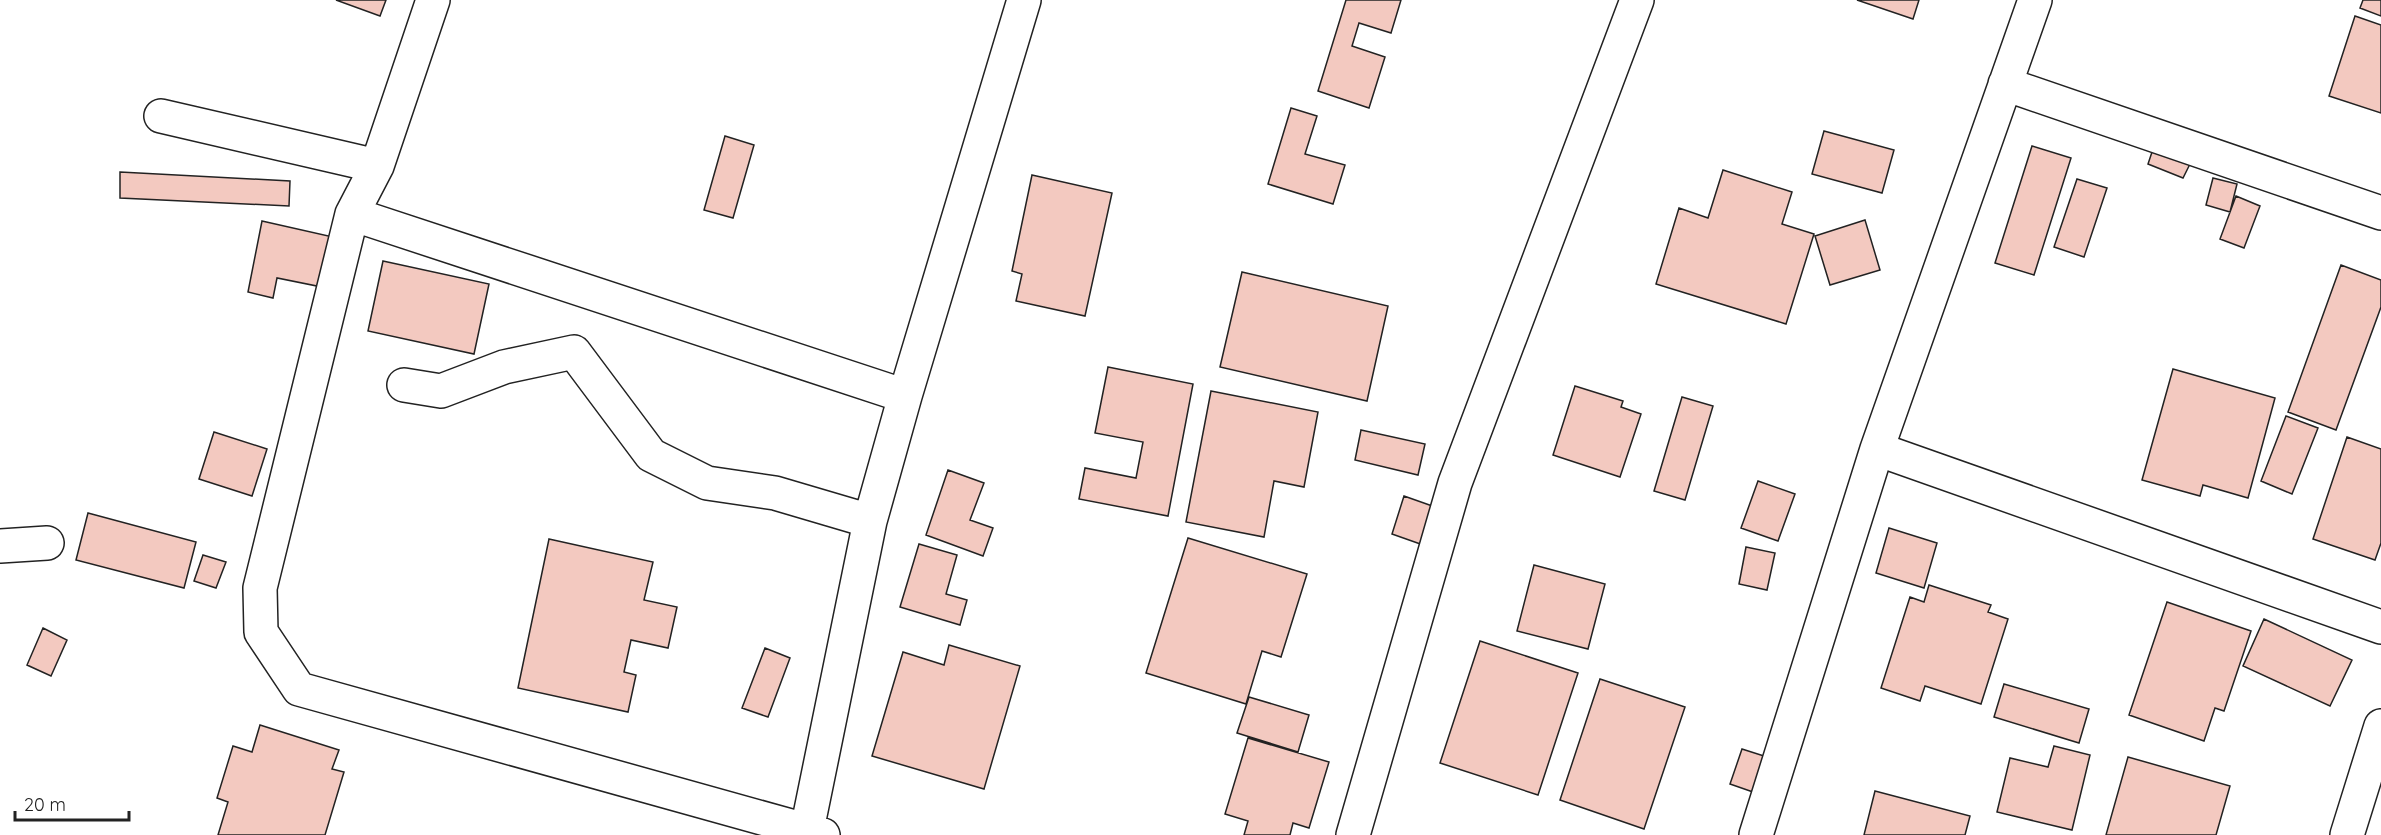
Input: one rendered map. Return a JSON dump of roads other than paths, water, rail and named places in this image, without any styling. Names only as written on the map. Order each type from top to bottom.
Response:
[{"type":"street","points":[[433,0],[377,166],[352,213],[260,588],[261,632],[299,689],[815,832],[870,521],[904,396],[1024,0]]},
{"type":"street","points":[[1353,835],[1455,483],[1637,0]]},
{"type":"street","points":[[1756,835],[1877,449],[2035,0]]},
{"type":"street","points":[[2005,84],[2381,213]]},
{"type":"street","points":[[161,116],[377,166]]},
{"type":"street","points":[[352,213],[904,396]]},
{"type":"street","points":[[404,384],[441,391],[504,367],[574,352],[651,455],[707,483],[775,493],[870,521]]},
{"type":"street","points":[[1877,449],[2381,627]]},
{"type":"street","points":[[0,546],[47,543]]},
{"type":"street","points":[[2347,835],[2381,726]]}]
